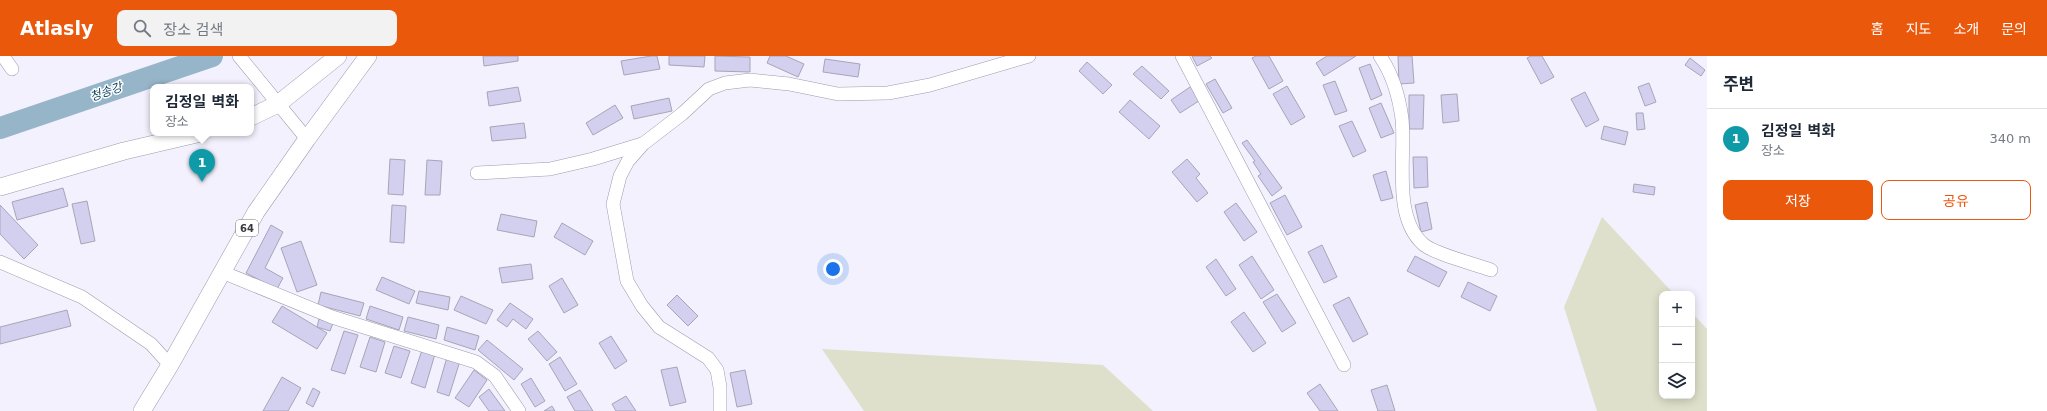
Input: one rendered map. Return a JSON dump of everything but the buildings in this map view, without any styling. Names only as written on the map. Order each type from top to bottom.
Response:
[{"type":"main road","points":[[254,116],[278,104],[338,56]]},
{"type":"main road","name":"64","points":[[142,411],[170,365],[256,212],[368,56]]},
{"type":"main road","points":[[0,187],[124,151],[188,136]]},
{"type":"street","points":[[3,56],[12,69]]},
{"type":"street","points":[[239,56],[307,139]]},
{"type":"street","points":[[720,411],[720,387],[717,370],[708,358],[659,327],[642,306],[627,281],[613,204],[620,176],[628,161],[643,144],[682,114],[709,89],[725,83],[750,80],[789,84],[838,94],[888,93],[930,85],[1029,56]]},
{"type":"street","points":[[1182,56],[1344,365]]},
{"type":"street","points":[[1380,56],[1397,91],[1402,120],[1403,190],[1406,215],[1414,234],[1424,245],[1434,250],[1491,270]]},
{"type":"street","points":[[477,173],[550,169],[593,159],[643,144]]},
{"type":"street","points":[[0,262],[82,297],[152,344],[170,365]]},
{"type":"street","points":[[222,272],[332,317],[476,362],[495,376],[519,411]]},
{"type":"green space","points":[[1602,217],[1671,291],[1659,291],[1659,399],[1695,399],[1695,316],[1707,329],[1707,411],[1597,411],[1564,307]]},
{"type":"green space","points":[[822,349],[1103,365],[1153,411],[864,411]]},
{"type":"waterway","name":"청송강","points":[[0,128],[212,56]]},
{"type":"place","name":"김정일 벽화","points":[[202,182]]}]
